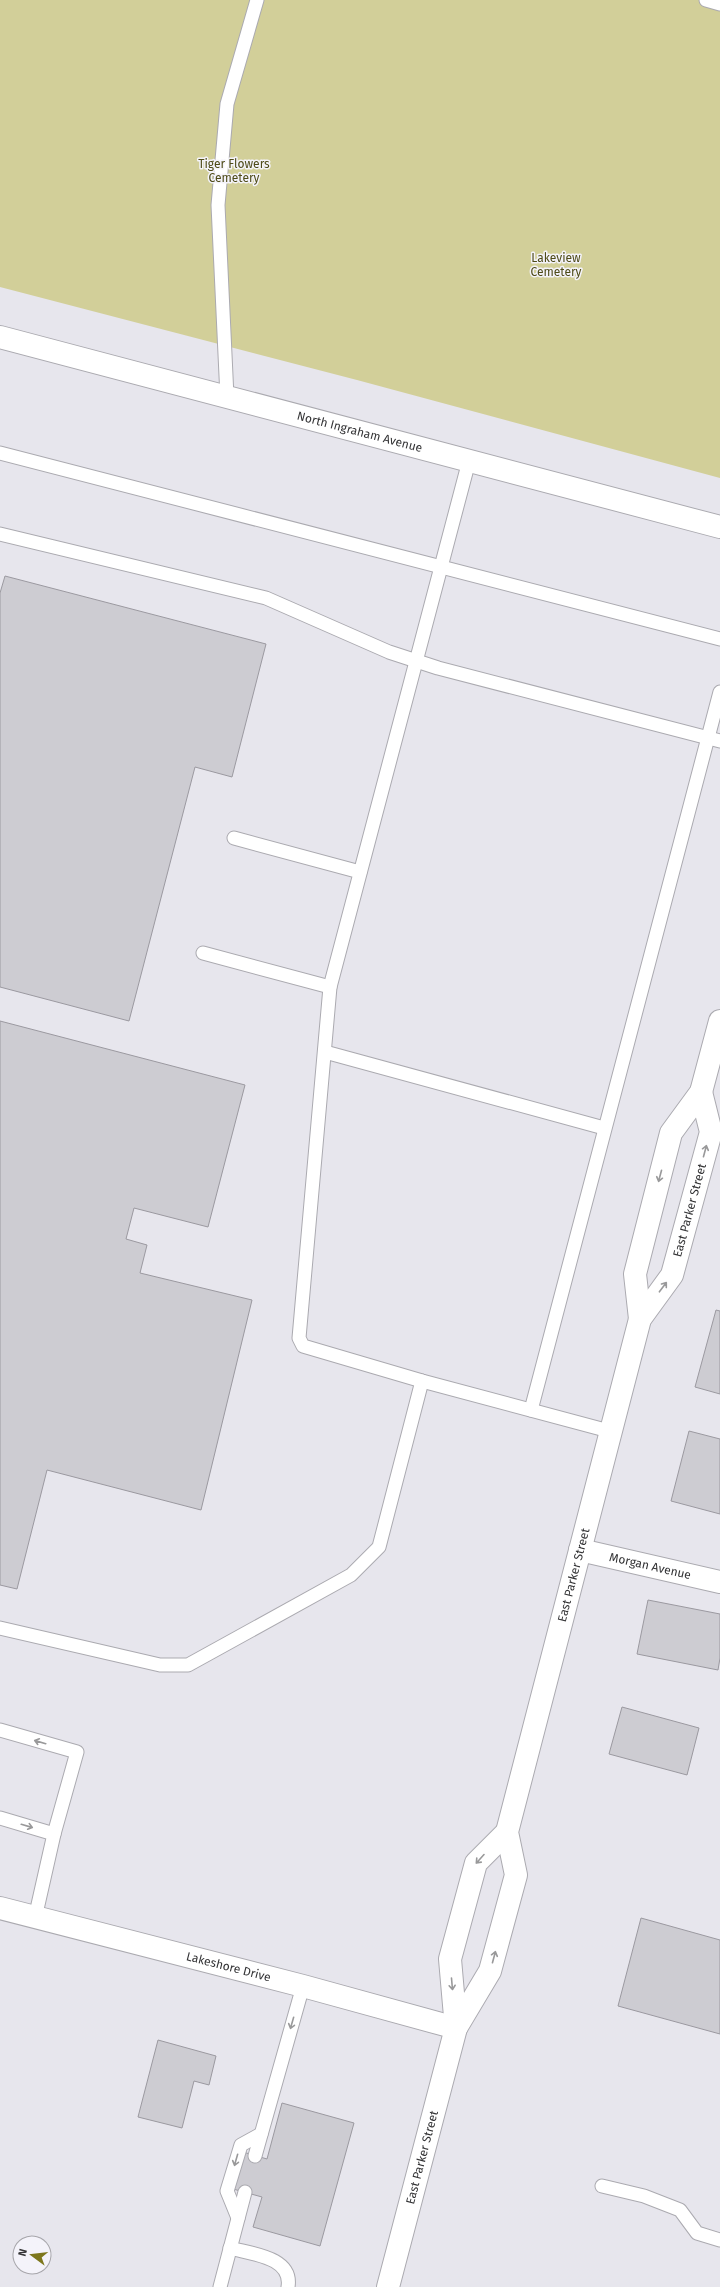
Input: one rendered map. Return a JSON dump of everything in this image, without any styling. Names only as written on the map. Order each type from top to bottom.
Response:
[{"type":"street","name":"North Ingraham Avenue","points":[[0,338],[720,527]]},
{"type":"street","name":"East Parker Street","points":[[640,1319],[635,1274],[671,1133],[701,1092],[715,1062],[720,1021]]},
{"type":"street","name":"East Parker Street","points":[[388,2287],[456,2028],[490,1970],[516,1875],[507,1832],[580,1550],[609,1430],[640,1319],[672,1275],[710,1132],[701,1092]]},
{"type":"street","name":"Morgan Avenue","points":[[580,1550],[720,1582]]},
{"type":"street","name":"East Parker Street","points":[[456,2028],[450,1959],[476,1863],[507,1832]]},
{"type":"street","name":"Lakeshore Drive","points":[[0,1908],[303,1986],[456,2028]]},
{"type":"lane","points":[[227,397],[218,205],[227,104],[257,0]]},
{"type":"lane","points":[[706,0],[720,4]]},
{"type":"lane","points":[[0,453],[720,639]]},
{"type":"lane","points":[[469,461],[330,987],[299,1338],[303,1346],[422,1381],[609,1430]]},
{"type":"lane","points":[[0,534],[266,598],[389,652],[416,659],[438,668],[714,739]]},
{"type":"lane","points":[[531,1410],[604,1128],[714,739],[720,692]]},
{"type":"lane","points":[[234,838],[360,872]]},
{"type":"lane","points":[[203,953],[330,987]]},
{"type":"lane","points":[[325,1052],[604,1128]]},
{"type":"lane","points":[[0,1628],[160,1665],[188,1665],[350,1575],[379,1547],[422,1381]]},
{"type":"lane","points":[[0,1730],[77,1752],[54,1834],[35,1918]]},
{"type":"lane","points":[[0,1818],[54,1834]]},
{"type":"lane","points":[[254,2156],[303,1986]]},
{"type":"lane","points":[[238,2218],[227,2191],[241,2145],[261,2134]]},
{"type":"lane","points":[[602,2186],[644,2196],[680,2210],[697,2233],[720,2240]]},
{"type":"lane","points":[[220,2287],[245,2192]]},
{"type":"lane","points":[[230,2248],[270,2259],[285,2268],[289,2278],[288,2287]]},
{"type":"green space","points":[[0,0],[720,0],[720,478],[357,380],[0,287]]},
{"type":"building","points":[[5,576],[266,644],[232,777],[195,767],[129,1021],[0,987],[0,593]]},
{"type":"building","points":[[0,1021],[245,1085],[208,1227],[134,1208],[126,1239],[147,1245],[140,1273],[252,1300],[201,1510],[47,1470],[17,1589],[0,1585]]},
{"type":"building","points":[[716,1310],[720,1311],[720,1394],[695,1387]]},
{"type":"building","points":[[689,1431],[720,1439],[720,1514],[671,1501]]},
{"type":"building","points":[[648,1600],[720,1614],[720,1658],[718,1670],[637,1654]]},
{"type":"building","points":[[622,1707],[699,1728],[687,1775],[609,1754]]},
{"type":"building","points":[[641,1918],[720,1940],[720,2034],[618,2006]]},
{"type":"building","points":[[158,2040],[216,2056],[209,2085],[194,2081],[182,2128],[138,2117]]},
{"type":"building","points":[[282,2103],[354,2123],[320,2246],[253,2227],[262,2197],[233,2189],[243,2152],[267,2159]]},
{"type":"park label","name":"Tiger Flowers Cemetery","points":[[234,171]]},
{"type":"park label","name":"Lakeview Cemetery","points":[[556,265]]}]
